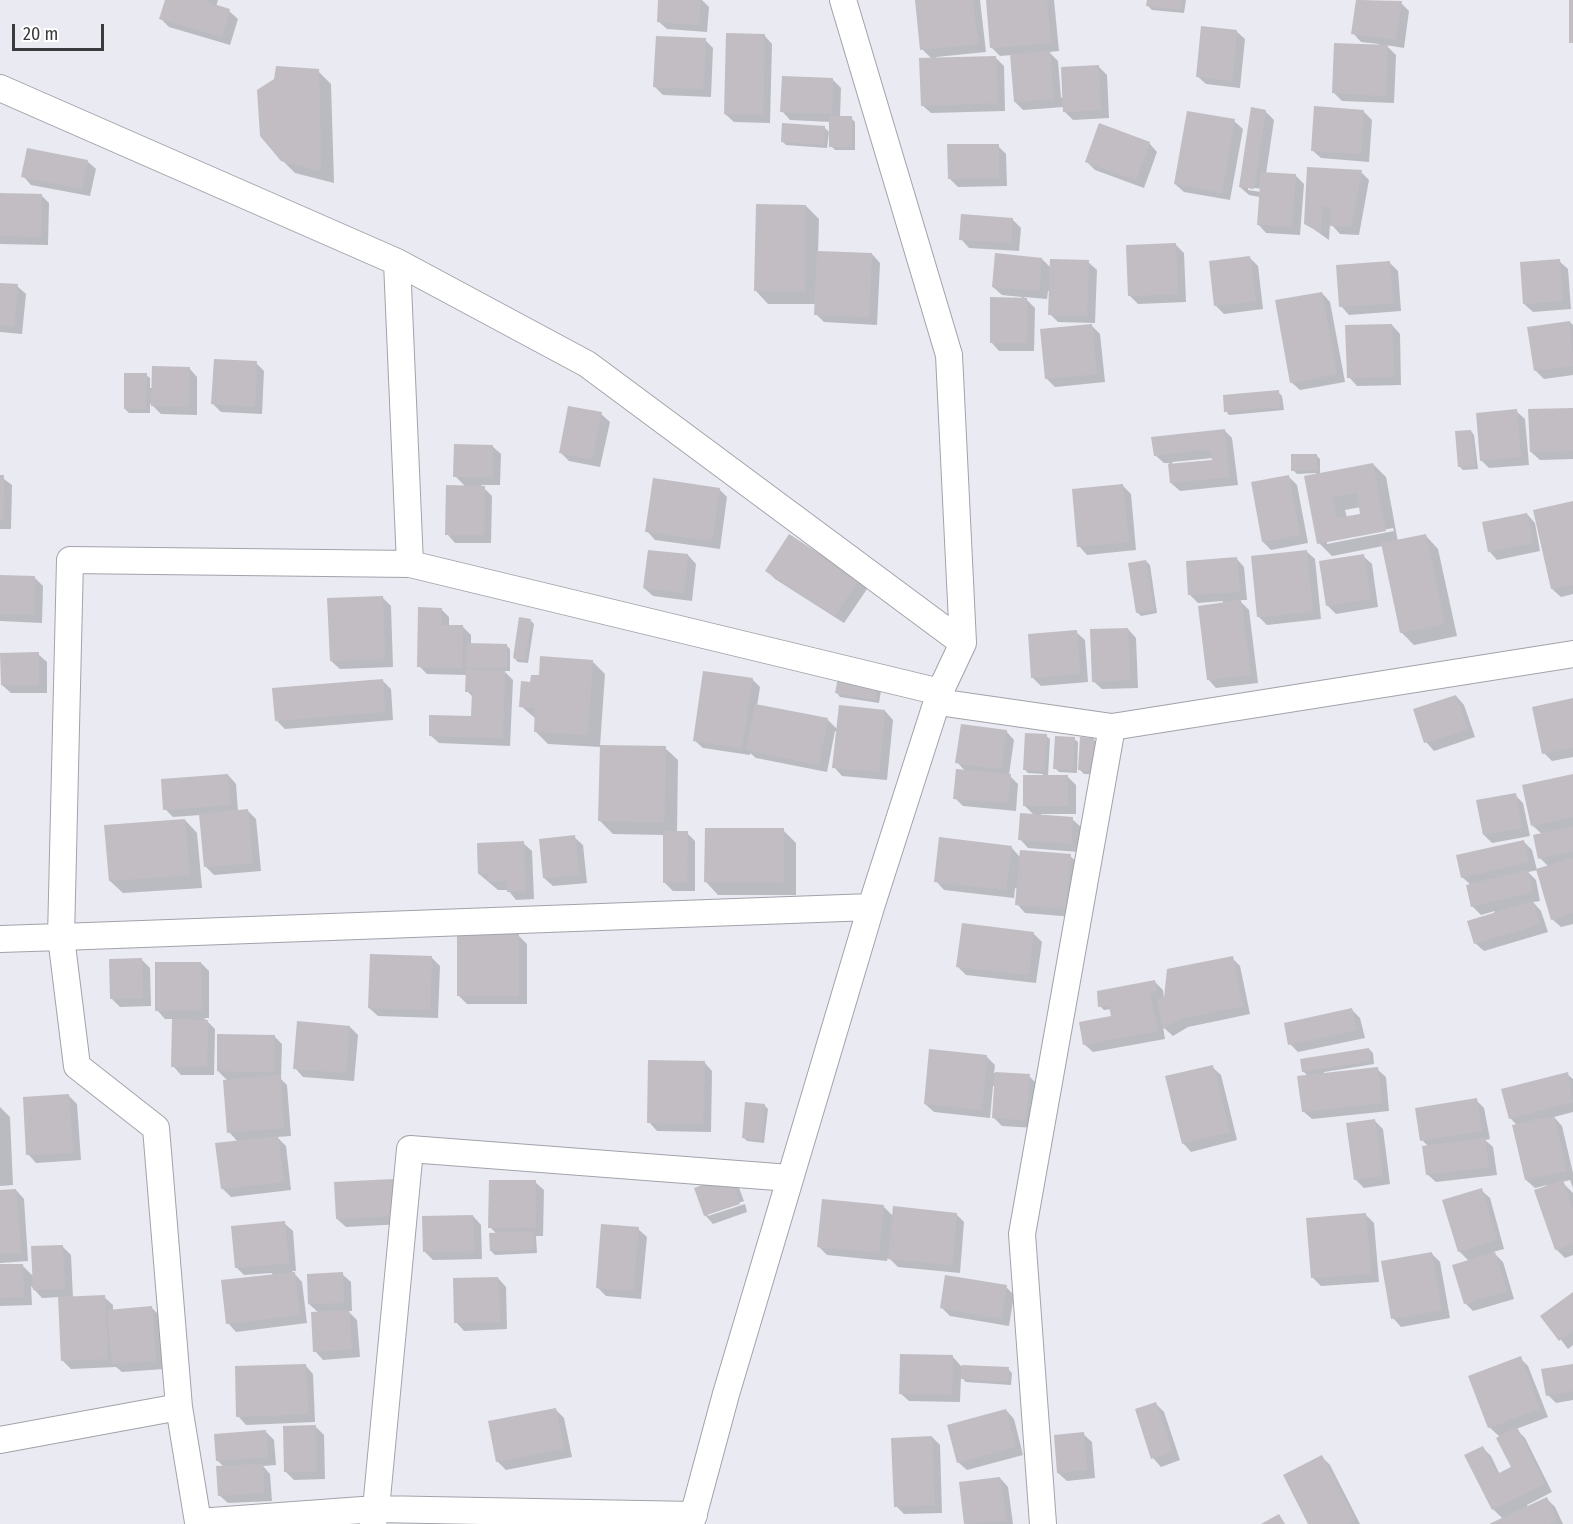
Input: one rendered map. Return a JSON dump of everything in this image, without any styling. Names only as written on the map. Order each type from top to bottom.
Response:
[{"type":"street","points":[[843,0],[949,355],[963,643],[939,697],[871,907],[726,1394],[693,1520],[374,1517],[198,1522],[179,1407],[156,1128],[78,1066],[61,937],[70,560],[410,564],[939,697],[1112,727],[1573,654]]},
{"type":"street","points":[[0,88],[397,262],[587,364],[963,643]]},
{"type":"street","points":[[397,262],[410,564]]},
{"type":"street","points":[[1043,1524],[1022,1234],[1112,727]]},
{"type":"street","points":[[0,939],[871,907]]},
{"type":"street","points":[[374,1517],[410,1149],[790,1178]]},
{"type":"street","points":[[0,1440],[179,1407]]},
{"type":"building","points":[[165,0],[207,0],[207,2],[230,9],[222,37],[159,19]]},
{"type":"building","points":[[658,0],[701,0],[699,25],[657,22]]},
{"type":"building","points":[[915,0],[973,0],[978,44],[920,50]]},
{"type":"building","points":[[986,0],[1047,0],[1051,43],[990,48]]},
{"type":"building","points":[[1147,0],[1182,0],[1181,10],[1146,6]]},
{"type":"building","points":[[1356,0],[1402,1],[1396,40],[1351,34]]},
{"type":"building","points":[[1569,0],[1573,0],[1573,43],[1569,43]]},
{"type":"building","points":[[1201,26],[1237,30],[1232,81],[1196,77]]},
{"type":"building","points":[[726,33],[765,34],[763,115],[724,114]]},
{"type":"building","points":[[656,36],[706,38],[703,89],[653,87]]},
{"type":"building","points":[[1334,43],[1388,45],[1386,96],[1332,93]]},
{"type":"building","points":[[1050,51],[1054,99],[1014,102],[1010,54]]},
{"type":"building","points":[[996,56],[998,103],[921,106],[919,58]]},
{"type":"building","points":[[1099,65],[1101,110],[1063,112],[1061,67]]},
{"type":"building","points":[[276,66],[319,69],[321,171],[281,161],[260,136],[257,90],[274,79]]},
{"type":"building","points":[[782,76],[833,78],[832,114],[780,112]]},
{"type":"building","points":[[1314,106],[1364,110],[1361,154],[1311,151]]},
{"type":"building","points":[[1251,107],[1266,110],[1254,189],[1239,187]]},
{"type":"building","points":[[1187,111],[1235,119],[1222,193],[1174,184]]},
{"type":"building","points":[[829,116],[852,116],[852,147],[829,147]]},
{"type":"building","points":[[782,123],[825,126],[824,145],[781,142]]},
{"type":"building","points":[[1099,123],[1150,142],[1136,180],[1085,162]]},
{"type":"building","points":[[947,144],[999,144],[999,178],[948,179]]},
{"type":"building","points":[[27,148],[88,160],[82,189],[21,177]]},
{"type":"building","points":[[1307,167],[1362,170],[1351,227],[1330,226],[1331,207],[1322,206],[1321,233],[1304,224]]},
{"type":"building","points":[[1261,172],[1296,174],[1292,227],[1257,225]]},
{"type":"building","points":[[0,193],[42,194],[41,237],[0,236]]},
{"type":"building","points":[[756,204],[806,205],[805,292],[754,291]]},
{"type":"building","points":[[961,214],[1013,218],[1011,243],[959,240]]},
{"type":"building","points":[[1176,243],[1178,294],[1128,296],[1126,245]]},
{"type":"building","points":[[817,251],[872,253],[869,317],[814,315]]},
{"type":"building","points":[[995,253],[1042,258],[1039,291],[992,287]]},
{"type":"building","points":[[1250,256],[1256,301],[1214,306],[1209,261]]},
{"type":"building","points":[[1050,259],[1089,260],[1087,316],[1048,315]]},
{"type":"building","points":[[1560,259],[1563,301],[1523,304],[1520,262]]},
{"type":"building","points":[[1390,261],[1393,303],[1339,307],[1336,265]]},
{"type":"building","points":[[0,283],[18,284],[14,327],[0,325]]},
{"type":"building","points":[[1322,292],[1337,374],[1290,383],[1275,300]]},
{"type":"building","points":[[990,297],[1027,298],[1027,343],[990,343]]},
{"type":"building","points":[[1570,321],[1573,366],[1534,371],[1527,327]]},
{"type":"building","points":[[1092,324],[1097,374],[1045,379],[1040,329]]},
{"type":"building","points":[[1392,324],[1394,377],[1347,378],[1345,325]]},
{"type":"building","points":[[214,359],[257,361],[255,407],[211,404]]},
{"type":"building","points":[[152,366],[190,367],[189,407],[151,406]]},
{"type":"building","points":[[124,373],[147,373],[146,409],[124,409]]},
{"type":"building","points":[[1279,390],[1280,407],[1224,412],[1223,395]]},
{"type":"building","points":[[568,406],[602,412],[592,460],[559,453]]},
{"type":"building","points":[[1573,408],[1573,451],[1530,452],[1528,409]]},
{"type":"building","points":[[1517,409],[1521,457],[1480,461],[1476,413]]},
{"type":"building","points":[[1225,429],[1230,477],[1170,483],[1168,464],[1212,460],[1211,449],[1154,456],[1151,437]]},
{"type":"building","points":[[1471,430],[1475,466],[1458,467],[1455,431]]},
{"type":"building","points":[[454,444],[493,445],[493,477],[453,477]]},
{"type":"building","points":[[1291,454],[1317,454],[1317,470],[1291,471]]},
{"type":"building","points":[[1373,463],[1386,531],[1317,544],[1304,476]],"holes":[[[1357,493],[1360,514],[1337,518],[1333,497]]]},
{"type":"building","points":[[0,475],[4,475],[3,521],[0,521]]},
{"type":"building","points":[[1289,475],[1300,535],[1262,542],[1251,482]]},
{"type":"building","points":[[653,478],[720,488],[712,541],[645,532]]},
{"type":"building","points":[[1123,484],[1129,542],[1077,547],[1072,489]]},
{"type":"building","points":[[446,485],[485,486],[484,535],[445,535]]},
{"type":"building","points":[[1573,501],[1573,585],[1551,589],[1533,510]]},
{"type":"building","points":[[1527,513],[1533,543],[1488,552],[1482,522]]},
{"type":"building","points":[[789,534],[859,579],[835,616],[765,571]]},
{"type":"building","points":[[1426,534],[1445,624],[1400,633],[1381,543]]},
{"type":"building","points":[[648,550],[688,554],[684,593],[643,588]]},
{"type":"building","points":[[1307,550],[1313,612],[1257,617],[1251,556]]},
{"type":"building","points":[[1364,554],[1371,599],[1326,606],[1319,561]]},
{"type":"building","points":[[1237,557],[1240,592],[1188,595],[1186,561]]},
{"type":"building","points":[[1146,560],[1154,610],[1136,613],[1128,563]]},
{"type":"building","points":[[0,575],[35,576],[34,615],[0,614]]},
{"type":"building","points":[[383,596],[385,659],[330,661],[327,598]]},
{"type":"building","points":[[1241,600],[1251,675],[1207,680],[1198,606]]},
{"type":"building","points":[[418,607],[442,608],[441,625],[463,625],[462,668],[417,667]]},
{"type":"building","points":[[519,617],[531,619],[525,660],[513,658]]},
{"type":"building","points":[[1128,628],[1130,680],[1092,682],[1090,629]]},
{"type":"building","points":[[1077,630],[1080,674],[1031,678],[1028,634]]},
{"type":"building","points":[[467,643],[507,644],[507,668],[466,668]]},
{"type":"building","points":[[39,652],[39,685],[1,685],[0,653]]},
{"type":"building","points":[[540,656],[593,660],[588,735],[534,732],[535,708],[519,707],[521,681],[530,682],[531,675],[539,675]]},
{"type":"building","points":[[466,669],[505,671],[503,738],[429,736],[429,715],[471,716],[472,692],[465,692]]},
{"type":"building","points":[[703,671],[753,678],[742,748],[693,741]]},
{"type":"building","points":[[839,672],[879,679],[875,700],[835,693]]},
{"type":"building","points":[[383,679],[385,712],[275,721],[272,688]]},
{"type":"building","points":[[1456,695],[1468,729],[1424,743],[1413,709]]},
{"type":"building","points":[[1573,698],[1573,748],[1542,754],[1532,707]]},
{"type":"building","points":[[755,704],[828,718],[819,765],[746,750]]},
{"type":"building","points":[[839,705],[885,710],[879,772],[832,768]]},
{"type":"building","points":[[961,724],[1007,730],[1001,769],[955,763]]},
{"type":"building","points":[[1025,733],[1047,734],[1044,771],[1023,770]]},
{"type":"building","points":[[1055,736],[1075,737],[1073,770],[1053,769]]},
{"type":"building","points":[[1080,737],[1094,738],[1092,771],[1078,770]]},
{"type":"building","points":[[600,745],[666,746],[664,823],[598,821]]},
{"type":"building","points":[[956,769],[1011,774],[1008,803],[953,799]]},
{"type":"building","points":[[228,774],[231,805],[163,810],[161,779]]},
{"type":"building","points":[[1573,774],[1573,817],[1531,826],[1522,785]]},
{"type":"building","points":[[1023,775],[1068,775],[1068,806],[1023,806]]},
{"type":"building","points":[[1516,793],[1522,828],[1483,835],[1476,800]]},
{"type":"building","points":[[248,809],[253,863],[204,867],[199,814]]},
{"type":"building","points":[[1020,813],[1073,817],[1071,844],[1018,840]]},
{"type":"building","points":[[185,819],[190,875],[109,881],[104,825]]},
{"type":"building","points":[[1573,826],[1573,851],[1538,859],[1533,835]]},
{"type":"building","points":[[705,828],[784,828],[784,883],[704,882]]},
{"type":"building","points":[[663,831],[688,831],[687,883],[663,883]]},
{"type":"building","points":[[575,835],[579,875],[543,878],[539,839]]},
{"type":"building","points":[[939,837],[1012,846],[1006,890],[934,882]]},
{"type":"building","points":[[1524,840],[1529,862],[1461,878],[1456,855]]},
{"type":"building","points":[[524,841],[526,891],[507,892],[506,881],[488,882],[488,874],[478,874],[477,843]]},
{"type":"building","points":[[1020,850],[1071,854],[1066,909],[1015,905]]},
{"type":"building","points":[[1573,858],[1573,913],[1551,920],[1536,869]]},
{"type":"building","points":[[1528,870],[1533,892],[1471,907],[1466,885]]},
{"type":"building","points":[[1533,901],[1540,924],[1474,944],[1467,921]]},
{"type":"building","points":[[962,923],[1034,932],[1029,975],[956,967]]},
{"type":"building","points":[[457,934],[519,934],[519,996],[457,996]]},
{"type":"building","points":[[370,954],[432,956],[430,1010],[368,1008]]},
{"type":"building","points":[[1233,956],[1243,1006],[1180,1019],[1163,1029],[1157,1000],[1164,998],[1167,969]]},
{"type":"building","points":[[142,958],[143,998],[110,999],[109,959]]},
{"type":"building","points":[[155,962],[201,962],[202,1010],[155,1011]]},
{"type":"building","points":[[1155,980],[1157,992],[1150,993],[1158,1031],[1083,1045],[1079,1022],[1111,1016],[1109,1006],[1098,1007],[1097,991]]},
{"type":"building","points":[[1352,1008],[1357,1030],[1288,1045],[1284,1023]]},
{"type":"building","points":[[172,1019],[208,1020],[207,1067],[171,1067]]},
{"type":"building","points":[[297,1021],[350,1026],[346,1073],[293,1069]]},
{"type":"building","points":[[217,1034],[275,1035],[274,1072],[217,1071]]},
{"type":"building","points":[[1369,1048],[1371,1061],[1302,1072],[1300,1059]]},
{"type":"building","points":[[929,1049],[987,1055],[982,1110],[924,1104]]},
{"type":"building","points":[[648,1060],[705,1061],[703,1124],[647,1123]]},
{"type":"building","points":[[1213,1065],[1230,1132],[1182,1144],[1165,1076]]},
{"type":"building","points":[[1378,1067],[1382,1103],[1302,1112],[1297,1076]]},
{"type":"building","points":[[995,1072],[1030,1074],[1026,1120],[992,1118]]},
{"type":"building","points":[[1568,1072],[1573,1102],[1509,1119],[1501,1089]]},
{"type":"building","points":[[280,1075],[284,1128],[227,1133],[223,1080]]},
{"type":"building","points":[[69,1094],[73,1153],[26,1155],[23,1097]]},
{"type":"building","points":[[1477,1098],[1482,1131],[1420,1141],[1415,1108]]},
{"type":"building","points":[[745,1102],[765,1104],[761,1140],[742,1138]]},
{"type":"building","points":[[1554,1116],[1567,1171],[1525,1180],[1512,1125]]},
{"type":"building","points":[[1375,1119],[1383,1176],[1354,1180],[1346,1123]]},
{"type":"building","points":[[278,1136],[284,1182],[221,1189],[215,1143]]},
{"type":"building","points":[[1485,1138],[1489,1167],[1426,1175],[1422,1146]]},
{"type":"building","points":[[730,1175],[740,1204],[704,1216],[694,1188]]},
{"type":"building","points":[[394,1179],[395,1216],[336,1219],[334,1182]]},
{"type":"building","points":[[489,1180],[536,1180],[536,1228],[488,1228]]},
{"type":"building","points":[[1563,1180],[1573,1209],[1573,1244],[1555,1250],[1534,1190]]},
{"type":"building","points":[[1482,1188],[1497,1240],[1458,1252],[1442,1200]]},
{"type":"building","points":[[16,1189],[21,1253],[0,1254],[0,1190]]},
{"type":"building","points":[[822,1199],[884,1205],[879,1253],[817,1247]]},
{"type":"building","points":[[893,1206],[957,1213],[952,1265],[888,1259]]},
{"type":"building","points":[[1366,1213],[1371,1274],[1311,1278],[1306,1218]]},
{"type":"building","points":[[473,1215],[474,1251],[423,1252],[422,1216]]},
{"type":"building","points":[[285,1221],[289,1263],[235,1268],[231,1226]]},
{"type":"building","points":[[601,1224],[639,1227],[633,1291],[596,1288]]},
{"type":"building","points":[[533,1231],[534,1250],[490,1251],[489,1233]]},
{"type":"building","points":[[63,1245],[65,1289],[33,1290],[31,1246]]},
{"type":"building","points":[[1432,1252],[1442,1310],[1391,1319],[1381,1261]]},
{"type":"building","points":[[1495,1252],[1507,1291],[1464,1304],[1452,1265]]},
{"type":"building","points":[[0,1264],[23,1264],[24,1297],[0,1298]]},
{"type":"building","points":[[295,1272],[300,1315],[226,1324],[221,1280]]},
{"type":"building","points":[[343,1272],[344,1303],[308,1304],[307,1274]]},
{"type":"building","points":[[945,1275],[1007,1285],[1001,1319],[940,1308]]},
{"type":"building","points":[[498,1277],[500,1322],[454,1323],[453,1278]]},
{"type":"building","points":[[1573,1292],[1573,1331],[1559,1341],[1540,1316]]},
{"type":"building","points":[[105,1295],[108,1359],[61,1361],[58,1297]]},
{"type":"building","points":[[152,1306],[156,1361],[112,1364],[107,1310]]},
{"type":"building","points":[[349,1310],[352,1349],[313,1352],[311,1312]]},
{"type":"building","points":[[900,1354],[953,1355],[952,1395],[899,1394]]},
{"type":"building","points":[[1521,1356],[1540,1409],[1488,1428],[1468,1376]]},
{"type":"building","points":[[306,1364],[308,1414],[236,1417],[235,1366]]},
{"type":"building","points":[[1573,1364],[1573,1391],[1546,1396],[1541,1369]]},
{"type":"building","points":[[962,1365],[1009,1367],[1008,1382],[961,1379]]},
{"type":"building","points":[[1156,1402],[1173,1452],[1151,1459],[1135,1409]]},
{"type":"building","points":[[556,1408],[564,1449],[496,1462],[488,1421]]},
{"type":"building","points":[[1006,1409],[1016,1447],[957,1463],[947,1425]]},
{"type":"building","points":[[316,1425],[317,1471],[284,1472],[283,1426]]},
{"type":"building","points":[[1517,1427],[1545,1484],[1492,1510],[1464,1455],[1483,1446],[1497,1474],[1511,1467],[1496,1438]]},
{"type":"building","points":[[266,1430],[268,1457],[216,1461],[214,1434]]},
{"type":"building","points":[[1084,1432],[1087,1470],[1057,1473],[1054,1435]]},
{"type":"building","points":[[932,1436],[935,1505],[894,1507],[891,1438]]},
{"type":"building","points":[[1322,1455],[1355,1520],[1348,1524],[1308,1524],[1283,1475]]},
{"type":"building","points":[[263,1464],[264,1493],[218,1496],[216,1466]]},
{"type":"building","points":[[1000,1477],[1007,1521],[964,1524],[959,1482]]},
{"type":"building","points":[[1547,1497],[1557,1520],[1548,1524],[1489,1524]]},
{"type":"building","points":[[1279,1514],[1285,1524],[1261,1524]]}]
